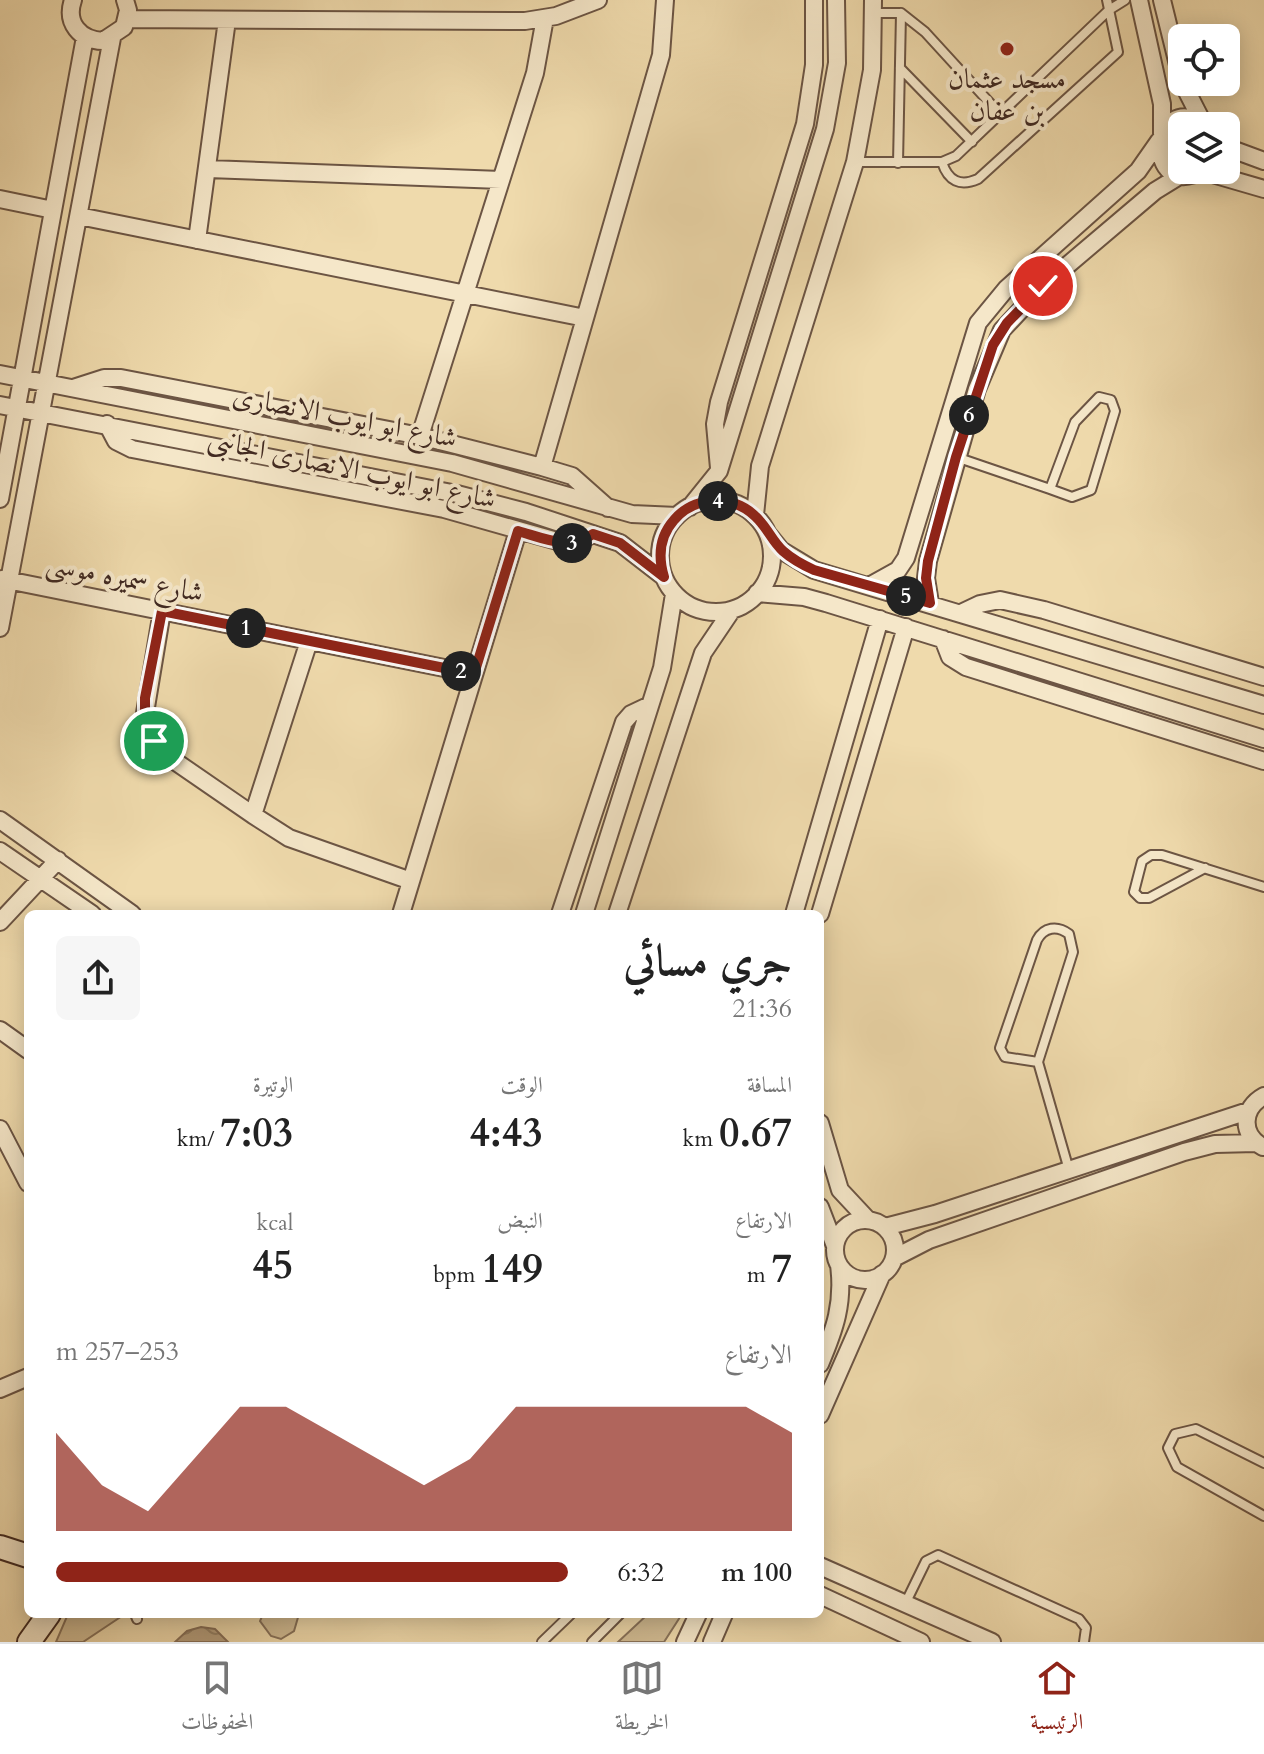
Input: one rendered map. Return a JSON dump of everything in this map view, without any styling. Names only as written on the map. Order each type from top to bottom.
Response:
[{"type":"street","points":[[73,0],[72,24],[85,37],[103,41],[112,38]]},
{"type":"street","points":[[0,628],[5,580],[48,384],[112,38],[127,19],[125,0]]},
{"type":"street","points":[[127,19],[457,23],[545,18],[598,0]]},
{"type":"street","points":[[542,467],[661,55],[665,0]]},
{"type":"street","points":[[719,471],[715,424],[719,402],[805,124],[814,65],[814,0]]},
{"type":"street","points":[[732,610],[699,609],[674,594],[661,565],[663,538],[719,471],[825,129],[837,63],[836,0]]},
{"type":"street","points":[[1139,0],[1162,104],[1163,162],[1168,166]]},
{"type":"street","points":[[1162,0],[1168,24]]},
{"type":"street","points":[[755,515],[760,466],[855,162],[872,70],[873,6]]},
{"type":"street","points":[[420,436],[535,73],[545,18]]},
{"type":"street","points":[[197,240],[227,20]]},
{"type":"street","points":[[0,499],[85,37]]},
{"type":"street","points":[[871,585],[898,570],[906,558],[978,323],[1006,289],[1138,171],[1168,130]]},
{"type":"street","points":[[1240,152],[1264,161]]},
{"type":"street","points":[[208,169],[501,180]]},
{"type":"street","points":[[1240,182],[1264,189]]},
{"type":"street","points":[[930,603],[926,578],[928,561],[956,457],[986,361],[1007,323],[1043,286],[1139,204],[1168,184]]},
{"type":"street","points":[[0,199],[53,210]]},
{"type":"street","points":[[79,216],[585,318]]},
{"type":"street","name":"شارع ابو ايوب الانصارى","points":[[0,374],[452,463],[610,509],[655,517],[683,511]]},
{"type":"street","points":[[70,389],[87,382],[121,378],[420,436],[542,467],[579,480],[610,509]]},
{"type":"street","name":"شارع ابو ايوب الانصارى","points":[[0,405],[457,494],[620,543],[664,577]]},
{"type":"street","name":"شارع ابو ايوب الانصارى الجانبى","points":[[107,424],[116,441],[132,449],[417,503],[564,543],[575,543],[593,534]]},
{"type":"street","points":[[683,511],[706,501],[724,501],[755,515],[768,534],[797,562],[814,570],[1264,705]]},
{"type":"street","points":[[402,910],[518,531]]},
{"type":"street","points":[[618,910],[703,653],[732,610],[757,593],[770,571],[772,553],[768,534]]},
{"type":"street","name":"شارع سميره موسى","points":[[5,580],[474,674]]},
{"type":"street","points":[[757,593],[804,597],[1264,739]]},
{"type":"street","points":[[585,910],[668,643],[674,594]]},
{"type":"street","points":[[961,613],[980,604],[1000,600],[1029,606],[1264,677]]},
{"type":"street","points":[[162,611],[145,698],[148,728],[163,753],[289,838],[411,881]]},
{"type":"street","points":[[795,910],[880,619]]},
{"type":"street","points":[[821,910],[906,627]]},
{"type":"street","points":[[943,639],[950,657],[966,667],[1264,761]]},
{"type":"street","points":[[253,815],[309,641]]},
{"type":"street","points":[[561,910],[624,722],[631,714],[650,705]]},
{"type":"street","points":[[0,820],[127,910]]},
{"type":"street","points":[[0,851],[86,910]]},
{"type":"street","points":[[0,922],[58,860]]},
{"type":"street","points":[[0,1030],[24,1047]]},
{"type":"street","points":[[885,1227],[935,1214],[1248,1111],[1264,1096]]},
{"type":"street","points":[[1248,1111],[1247,1128],[1260,1145]]},
{"type":"street","points":[[0,1129],[24,1175]]},
{"type":"street","points":[[824,1136],[840,1190],[868,1220],[885,1227],[894,1241],[894,1258]]},
{"type":"street","points":[[824,1406],[882,1274],[894,1258],[929,1240],[1184,1152],[1215,1144],[1260,1145]]},
{"type":"street","points":[[824,1217],[835,1246],[841,1297],[838,1324],[824,1355]]},
{"type":"street","points":[[835,1246],[838,1237],[850,1224],[868,1220]]},
{"type":"street","points":[[839,1265],[845,1272],[864,1280],[882,1274]]},
{"type":"street","points":[[0,1389],[24,1379]]},
{"type":"street","points":[[0,1535],[20,1553]]},
{"type":"street","points":[[824,1568],[992,1642]]},
{"type":"street","points":[[824,1597],[894,1636],[921,1642]]},
{"type":"street","points":[[712,1642],[722,1618]]},
{"type":"lane","points":[[855,162],[942,162],[956,156],[1108,5],[1125,0]]},
{"type":"lane","points":[[942,162],[946,174],[955,182],[967,184],[978,179],[1094,73],[1119,49],[1108,5]]},
{"type":"lane","points":[[873,6],[901,13],[925,32],[1000,114]]},
{"type":"lane","points":[[898,163],[901,13]]},
{"type":"lane","points":[[900,68],[972,142]]},
{"type":"lane","points":[[956,457],[1072,497],[1091,490],[1114,416],[1113,404],[1107,397],[1092,400],[1075,422],[1050,489]]},
{"type":"lane","points":[[1205,868],[1149,898],[1140,898],[1134,892],[1142,861],[1151,855],[1205,868],[1264,887]]},
{"type":"lane","points":[[1038,1062],[1008,1058],[1000,1048],[1037,940],[1045,931],[1057,928],[1069,934],[1073,952],[1038,1062],[1069,1170]]},
{"type":"lane","points":[[1263,1512],[1177,1467],[1168,1448],[1175,1434],[1196,1429],[1264,1463]]},
{"type":"lane","points":[[906,1602],[926,1561],[938,1555],[1079,1619],[1086,1628],[1084,1642]]},
{"type":"lane","points":[[542,1642],[567,1618]]},
{"type":"lane","points":[[592,1642],[616,1618]]},
{"type":"lane","points":[[677,1642],[692,1628]]},
{"type":"shaded area","points":[[66,1618],[119,1618],[83,1642],[56,1642]]},
{"type":"shaded area","points":[[261,1618],[298,1618],[294,1631],[281,1639],[271,1636],[260,1621]]},
{"type":"shaded area","points":[[644,1618],[679,1618],[664,1642],[618,1642]]},
{"type":"water","points":[[201,1627],[215,1629],[228,1642],[175,1642],[187,1631]]},
{"type":"place","name":"مسجد عثمان بن عفان","points":[[1007,49]]},
{"type":"route","points":[[154,741],[148,728],[145,698],[162,611],[474,674],[518,531],[564,543],[585,540],[593,534],[620,543],[664,577],[660,551],[668,526],[690,507],[706,501],[724,501],[755,515],[781,550],[797,562],[814,570],[930,603],[926,578],[928,561],[986,361],[1007,323],[1043,286]]}]
